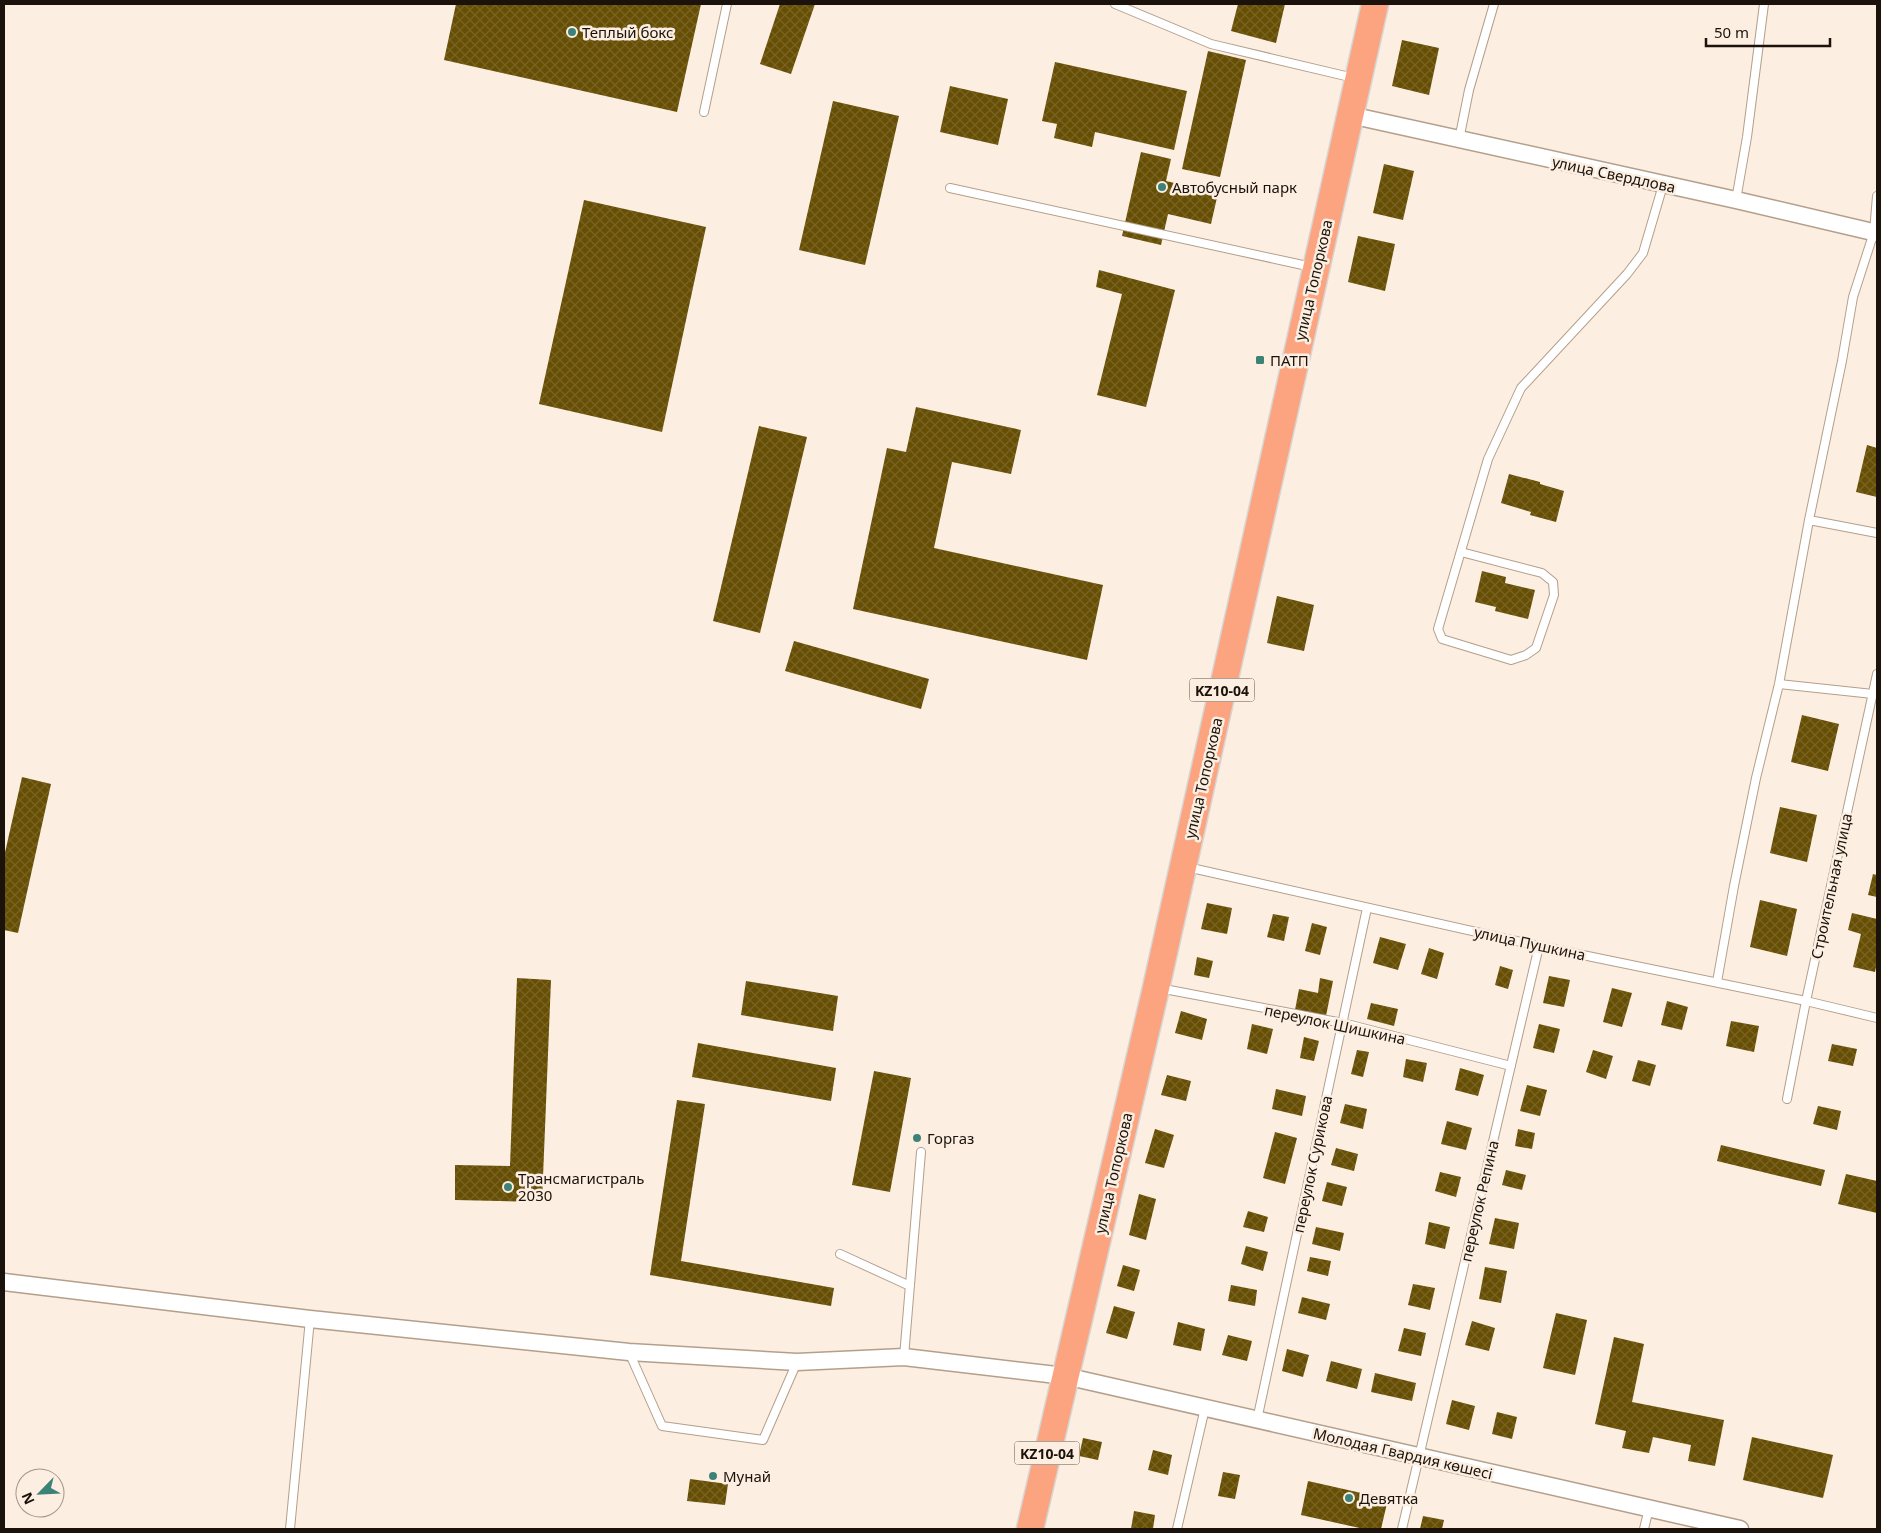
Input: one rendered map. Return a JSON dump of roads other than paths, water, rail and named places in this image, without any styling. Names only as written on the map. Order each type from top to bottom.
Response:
[{"type":"highway","name":"улица Топоркова","points":[[1065,1376],[1156,988],[1375,4]]},
{"type":"highway","name":"KZ10-04","points":[[1030,1529],[1065,1376]]},
{"type":"street","name":"улица Свердлова","points":[[1350,115],[1736,200],[1876,233]]},
{"type":"street","name":"Молодая Гвардия көшесі","points":[[4,1282],[310,1319],[629,1352],[797,1362],[904,1357],[1065,1376],[1740,1529]]},
{"type":"lane","points":[[704,112],[727,4]]},
{"type":"lane","points":[[1115,4],[1211,44],[1358,79]]},
{"type":"lane","points":[[1459,140],[1469,90],[1494,4]]},
{"type":"lane","points":[[1736,200],[1748,137],[1764,4]]},
{"type":"lane","points":[[1461,552],[1542,573],[1553,582],[1554,595],[1536,648],[1526,655],[1511,660],[1442,640],[1438,629],[1488,459],[1521,388],[1627,274],[1643,253],[1664,185]]},
{"type":"lane","points":[[950,188],[1316,268]]},
{"type":"lane","points":[[1717,982],[1752,796],[1779,684],[1853,297],[1876,233],[1877,196]]},
{"type":"lane","points":[[1809,520],[1877,533]]},
{"type":"lane","name":"Строительная улица","points":[[1787,1099],[1806,1000],[1877,674]]},
{"type":"lane","points":[[1779,684],[1873,694]]},
{"type":"lane","name":"улица Пушкина","points":[[1183,866],[1539,946],[1806,1000],[1877,1018]]},
{"type":"lane","name":"переулок Сурикова","points":[[1257,1420],[1367,908]]},
{"type":"lane","name":"переулок Репина","points":[[1402,1529],[1539,946]]},
{"type":"lane","name":"переулок Шишкина","points":[[1156,988],[1343,1023],[1511,1066]]},
{"type":"lane","points":[[904,1357],[921,1152]]},
{"type":"lane","points":[[840,1254],[910,1286]]},
{"type":"lane","points":[[290,1529],[310,1319]]},
{"type":"lane","points":[[629,1352],[662,1426],[763,1440],[797,1362]]},
{"type":"lane","points":[[1177,1529],[1205,1408]]},
{"type":"lane","points":[[1644,1529],[1649,1508]]},
{"type":"place","name":"Теплый бокс","points":[[572,32]]},
{"type":"place","name":"Автобусный парк","points":[[1162,187]]},
{"type":"place","name":"ПАТП","points":[[1260,360]]},
{"type":"place","name":"Горгаз","points":[[917,1138]]},
{"type":"place","name":"Трансмагистраль 2030","points":[[508,1187]]},
{"type":"place","name":"Мунай","points":[[713,1476]]},
{"type":"place","name":"Девятка","points":[[1349,1498]]}]
